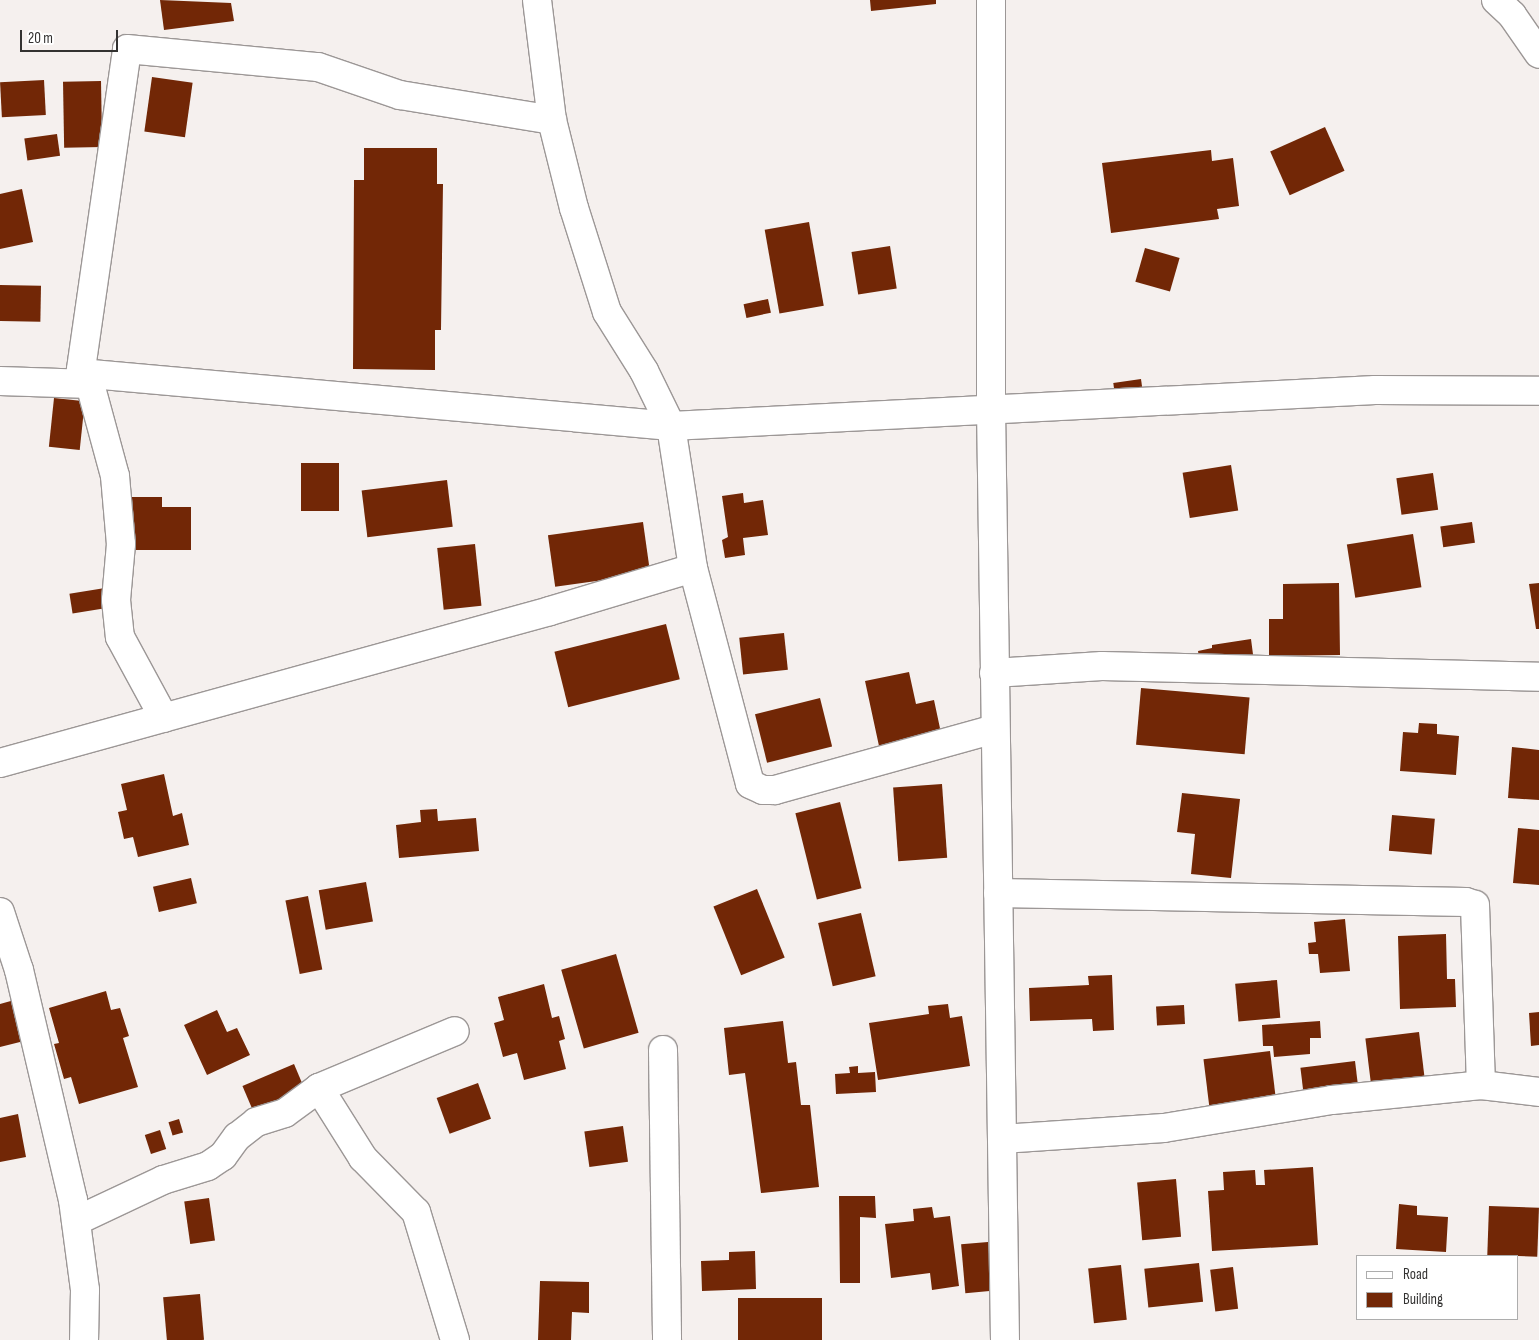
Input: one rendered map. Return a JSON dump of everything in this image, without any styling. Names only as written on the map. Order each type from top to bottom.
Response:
[{"type":"street","points":[[537,0],[552,120],[574,208],[607,312],[644,371],[672,426],[693,568],[750,784],[763,790],[775,790],[995,729]]},
{"type":"street","points":[[991,0],[990,408],[1005,1340]]},
{"type":"street","points":[[1496,0],[1512,15],[1539,54]]},
{"type":"street","points":[[552,120],[400,95],[318,67],[127,49],[81,369],[91,374],[672,426],[990,408],[1375,390],[1539,392]]},
{"type":"street","points":[[0,381],[90,384],[115,476],[121,544],[116,600],[120,637],[164,718]]},
{"type":"street","points":[[0,763],[550,611],[693,568]]},
{"type":"street","points":[[994,674],[1102,666],[1539,677]]},
{"type":"street","points":[[998,893],[1466,902],[1475,905],[1481,1085]]},
{"type":"street","points":[[0,912],[19,970],[76,1221],[85,1290],[84,1340]]},
{"type":"street","points":[[76,1221],[163,1180],[208,1166],[223,1156],[237,1137],[256,1122],[285,1113],[319,1088],[455,1031]]},
{"type":"street","points":[[663,1050],[666,1340]]},
{"type":"street","points":[[1002,1139],[1164,1128],[1332,1100],[1481,1085],[1539,1092]]},
{"type":"street","points":[[319,1088],[363,1158],[416,1212],[455,1340]]},
{"type":"building","points":[[160,0],[231,3],[234,21],[164,30]]},
{"type":"building","points":[[870,0],[936,0],[936,4],[871,11]]},
{"type":"building","points":[[152,77],[193,83],[185,137],[144,131]]},
{"type":"building","points":[[44,80],[46,115],[2,117],[0,82]]},
{"type":"building","points":[[101,81],[102,147],[64,148],[63,82]]},
{"type":"building","points":[[1325,127],[1345,171],[1290,195],[1270,151]]},
{"type":"building","points":[[57,134],[60,156],[27,160],[24,139]]},
{"type":"building","points":[[364,148],[437,148],[437,184],[443,184],[441,330],[435,330],[435,370],[353,369],[354,180],[364,180]]},
{"type":"building","points":[[1211,150],[1212,161],[1233,158],[1239,206],[1217,209],[1219,219],[1111,233],[1102,163]]},
{"type":"building","points":[[22,189],[33,242],[0,249],[0,194]]},
{"type":"building","points":[[809,222],[824,306],[779,314],[765,230]]},
{"type":"building","points":[[890,246],[897,288],[858,295],[851,252]]},
{"type":"building","points":[[1145,248],[1180,258],[1170,292],[1135,282]]},
{"type":"building","points":[[0,285],[41,286],[40,322],[0,321]]},
{"type":"building","points":[[768,299],[771,313],[746,318],[744,304]]},
{"type":"building","points":[[1141,379],[1144,401],[1116,405],[1113,383]]},
{"type":"building","points":[[54,398],[85,401],[80,450],[49,447]]},
{"type":"building","points":[[301,463],[339,463],[339,511],[301,511]]},
{"type":"building","points":[[1231,465],[1238,510],[1190,518],[1183,473]]},
{"type":"building","points":[[1433,473],[1438,510],[1402,515],[1396,478]]},
{"type":"building","points":[[447,480],[453,527],[367,537],[362,490]]},
{"type":"building","points":[[743,493],[744,503],[763,500],[768,535],[743,538],[745,555],[725,558],[722,540],[728,537],[722,496]]},
{"type":"building","points":[[129,497],[162,497],[162,507],[191,507],[191,550],[129,550]]},
{"type":"building","points":[[643,522],[650,573],[555,587],[548,535]]},
{"type":"building","points":[[1472,522],[1475,543],[1443,547],[1440,526]]},
{"type":"building","points":[[1413,534],[1421,587],[1355,598],[1347,544]]},
{"type":"building","points":[[475,544],[481,606],[444,610],[437,548]]},
{"type":"building","points":[[1339,583],[1340,655],[1269,656],[1269,619],[1283,619],[1283,584]]},
{"type":"building","points":[[1539,583],[1539,629],[1536,629],[1529,584]]},
{"type":"building","points":[[105,588],[108,608],[73,613],[69,594]]},
{"type":"building","points":[[666,624],[680,679],[568,707],[554,652]]},
{"type":"building","points":[[784,633],[788,670],[743,675],[739,638]]},
{"type":"building","points":[[1251,639],[1254,662],[1201,670],[1198,651],[1212,648],[1212,645]]},
{"type":"building","points":[[909,672],[916,704],[934,700],[941,733],[879,746],[865,681]]},
{"type":"building","points":[[1141,688],[1250,697],[1245,754],[1136,745]]},
{"type":"building","points":[[820,698],[832,747],[767,763],[755,714]]},
{"type":"building","points":[[1419,723],[1437,724],[1437,734],[1459,736],[1456,775],[1400,771],[1403,732],[1418,733]]},
{"type":"building","points":[[1512,747],[1539,750],[1539,800],[1508,798]]},
{"type":"building","points":[[164,774],[173,816],[182,813],[189,845],[138,857],[133,837],[124,839],[118,812],[127,810],[121,784]]},
{"type":"building","points":[[942,784],[947,858],[898,861],[893,787]]},
{"type":"building","points":[[1182,793],[1240,799],[1231,878],[1191,874],[1195,834],[1177,832]]},
{"type":"building","points":[[840,802],[862,888],[817,899],[795,813]]},
{"type":"building","points":[[437,809],[438,821],[476,818],[479,851],[399,858],[396,825],[421,822],[420,810]]},
{"type":"building","points":[[1392,815],[1435,819],[1432,855],[1389,851]]},
{"type":"building","points":[[1518,828],[1539,830],[1539,885],[1513,883]]},
{"type":"building","points":[[191,878],[197,903],[159,912],[153,887]]},
{"type":"building","points":[[366,882],[373,921],[326,930],[319,890]]},
{"type":"building","points":[[757,889],[785,958],[741,975],[713,907]]},
{"type":"building","points":[[308,896],[322,970],[300,974],[285,900]]},
{"type":"building","points":[[861,913],[876,976],[833,986],[818,923]]},
{"type":"building","points":[[1345,919],[1350,971],[1320,973],[1318,954],[1309,954],[1308,943],[1316,942],[1314,922]]},
{"type":"building","points":[[1446,934],[1447,979],[1455,979],[1456,1007],[1400,1009],[1398,936]]},
{"type":"building","points":[[616,954],[639,1033],[584,1049],[561,970]]},
{"type":"building","points":[[1112,975],[1114,1030],[1093,1031],[1092,1019],[1030,1021],[1029,988],[1089,985],[1088,976]]},
{"type":"building","points":[[1277,980],[1280,1018],[1238,1022],[1235,984]]},
{"type":"building","points":[[544,984],[552,1018],[559,1016],[565,1039],[559,1041],[566,1069],[524,1080],[517,1053],[503,1057],[494,1023],[504,1020],[498,997]]},
{"type":"building","points":[[106,991],[111,1010],[120,1008],[129,1036],[123,1038],[138,1087],[79,1104],[71,1077],[64,1079],[54,1044],[59,1043],[49,1008]]},
{"type":"building","points":[[18,999],[28,1040],[0,1047],[0,1004]]},
{"type":"building","points":[[948,1004],[950,1018],[962,1016],[970,1066],[878,1080],[869,1023],[929,1014],[928,1006]]},
{"type":"building","points":[[1184,1005],[1185,1024],[1157,1025],[1156,1006]]},
{"type":"building","points":[[217,1010],[227,1032],[237,1028],[250,1055],[207,1075],[184,1025]]},
{"type":"building","points":[[1539,1012],[1539,1045],[1531,1046],[1529,1013]]},
{"type":"building","points":[[783,1021],[788,1063],[796,1062],[801,1105],[810,1105],[819,1187],[761,1193],[745,1073],[729,1075],[724,1028]]},
{"type":"building","points":[[1320,1021],[1321,1038],[1310,1038],[1310,1054],[1274,1057],[1273,1046],[1263,1046],[1262,1025]]},
{"type":"building","points":[[1419,1032],[1425,1078],[1371,1084],[1365,1039]]},
{"type":"building","points":[[1270,1051],[1276,1099],[1209,1107],[1203,1059]]},
{"type":"building","points":[[1355,1061],[1360,1102],[1305,1108],[1300,1068]]},
{"type":"building","points":[[294,1064],[307,1094],[255,1116],[242,1086]]},
{"type":"building","points":[[858,1066],[858,1073],[875,1072],[876,1092],[836,1094],[835,1074],[850,1073],[849,1067]]},
{"type":"building","points":[[478,1083],[491,1119],[450,1134],[437,1098]]},
{"type":"building","points":[[18,1114],[26,1157],[0,1162],[0,1118]]},
{"type":"building","points":[[179,1119],[183,1132],[173,1136],[168,1122]]},
{"type":"building","points":[[623,1126],[628,1162],[589,1167],[584,1131]]},
{"type":"building","points":[[160,1130],[166,1149],[151,1154],[145,1135]]},
{"type":"building","points":[[1313,1167],[1318,1245],[1212,1251],[1208,1191],[1224,1190],[1223,1172],[1255,1170],[1256,1185],[1265,1185],[1264,1170]]},
{"type":"building","points":[[1176,1179],[1181,1237],[1142,1240],[1137,1182]]},
{"type":"building","points":[[839,1196],[875,1196],[876,1218],[860,1217],[860,1283],[840,1283]]},
{"type":"building","points":[[209,1198],[215,1241],[190,1244],[184,1201]]},
{"type":"building","points":[[1399,1204],[1417,1206],[1417,1215],[1448,1217],[1446,1252],[1396,1249]]},
{"type":"building","points":[[1489,1206],[1539,1208],[1537,1257],[1487,1255]]},
{"type":"building","points":[[932,1207],[934,1218],[950,1216],[959,1286],[932,1290],[930,1273],[891,1278],[885,1224],[914,1221],[913,1209]]},
{"type":"building","points":[[988,1242],[992,1291],[965,1293],[961,1244]]},
{"type":"building","points":[[755,1251],[756,1289],[702,1291],[701,1261],[729,1260],[729,1252]]},
{"type":"building","points":[[1199,1263],[1203,1302],[1148,1308],[1144,1269]]},
{"type":"building","points":[[1121,1265],[1127,1320],[1094,1323],[1088,1268]]},
{"type":"building","points":[[1233,1267],[1238,1309],[1215,1311],[1210,1270]]},
{"type":"building","points":[[540,1281],[589,1282],[589,1313],[572,1312],[571,1340],[538,1340]]},
{"type":"building","points":[[200,1294],[204,1340],[167,1340],[163,1297]]},
{"type":"building","points":[[738,1298],[822,1298],[822,1340],[738,1340]]}]
